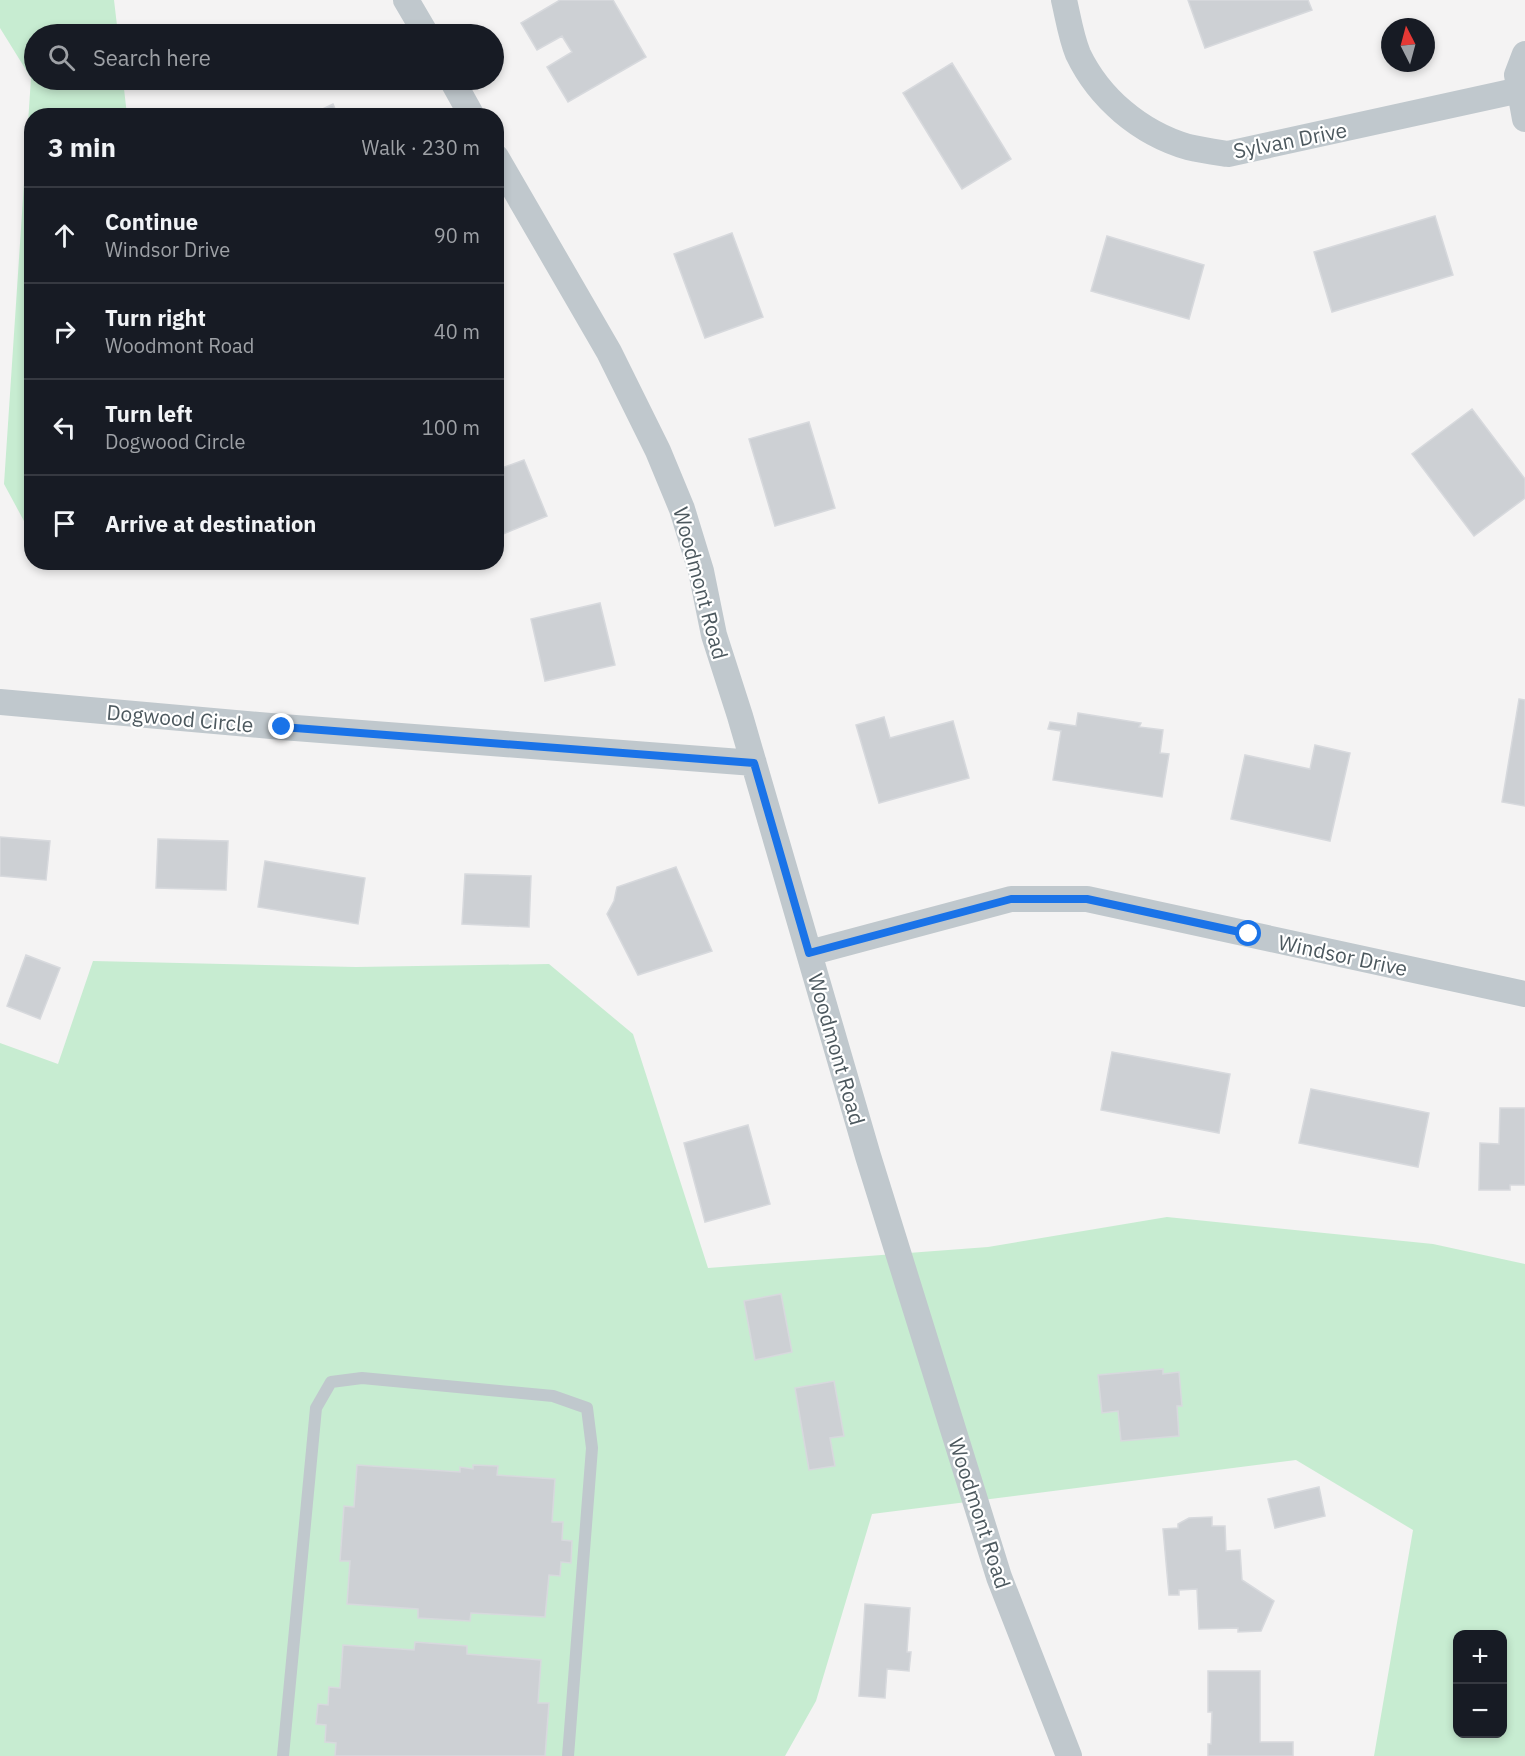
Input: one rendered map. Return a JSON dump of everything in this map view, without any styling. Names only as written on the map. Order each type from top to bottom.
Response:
[{"type":"street","points":[[406,0],[420,24]]},
{"type":"street","name":"Sylvan Drive","points":[[1064,0],[1077,51],[1100,88],[1123,112],[1149,130],[1189,147],[1228,154],[1520,90]]},
{"type":"street","points":[[1525,54],[1517,75],[1525,119]]},
{"type":"street","points":[[458,90],[468,108]]},
{"type":"street","name":"Woodmont Road","points":[[504,171],[609,351],[658,451],[682,509],[700,571],[714,634],[872,1167],[999,1577],[1069,1756]]},
{"type":"street","name":"Dogwood Circle","points":[[0,702],[282,727],[754,763]]},
{"type":"street","name":"Windsor Drive","points":[[809,953],[1011,899],[1087,899],[1525,994]]},
{"type":"lane","points":[[283,1756],[316,1408],[332,1382],[362,1377],[553,1396],[587,1408],[592,1448],[568,1756]]},
{"type":"green space","points":[[0,0],[114,0],[117,24],[24,24],[24,67],[0,28]]},
{"type":"green space","points":[[30,90],[124,90],[126,108],[29,108]]},
{"type":"green space","points":[[24,183],[24,521],[4,484]]},
{"type":"green space","points":[[93,961],[356,967],[549,964],[633,1034],[708,1268],[988,1247],[1167,1217],[1433,1244],[1525,1264],[1525,1756],[1374,1756],[1413,1530],[1296,1460],[872,1514],[816,1701],[785,1756],[0,1756],[0,1043],[58,1064]]},
{"type":"building","points":[[560,0],[613,0],[646,57],[568,102],[547,67],[572,52],[562,36],[537,50],[521,23]]},
{"type":"building","points":[[1188,0],[1308,0],[1312,10],[1205,48]]},
{"type":"building","points":[[952,63],[1011,159],[962,189],[903,93]]},
{"type":"building","points":[[1435,216],[1453,275],[1332,312],[1314,252]]},
{"type":"building","points":[[732,233],[763,317],[705,338],[674,254]]},
{"type":"building","points":[[1107,236],[1204,265],[1189,319],[1091,291]]},
{"type":"building","points":[[1472,409],[1525,479],[1525,498],[1474,536],[1412,454]]},
{"type":"building","points":[[809,422],[835,508],[775,526],[749,439]]},
{"type":"building","points":[[524,460],[547,516],[504,534],[504,467]]},
{"type":"building","points":[[600,603],[615,665],[545,681],[531,619]]},
{"type":"building","points":[[1519,699],[1525,700],[1525,806],[1502,802]]},
{"type":"building","points":[[1078,713],[1141,723],[1139,727],[1163,730],[1160,753],[1169,754],[1162,797],[1053,780],[1061,731],[1048,729],[1050,722],[1076,726]]},
{"type":"building","points":[[884,717],[890,738],[953,721],[969,778],[879,803],[856,725]]},
{"type":"building","points":[[1315,745],[1350,753],[1330,841],[1231,819],[1245,755],[1310,769]]},
{"type":"building","points":[[0,837],[50,841],[46,880],[0,876]]},
{"type":"building","points":[[158,839],[228,841],[226,890],[156,888]]},
{"type":"building","points":[[265,861],[365,878],[358,924],[258,907]]},
{"type":"building","points":[[676,867],[712,951],[638,975],[607,914],[614,901],[617,887]]},
{"type":"building","points":[[465,874],[531,876],[529,927],[462,924]]},
{"type":"building","points":[[26,955],[60,968],[40,1019],[7,1006]]},
{"type":"building","points":[[1112,1052],[1230,1074],[1219,1133],[1101,1110]]},
{"type":"building","points":[[1311,1089],[1429,1113],[1418,1167],[1299,1143]]},
{"type":"building","points":[[1500,1108],[1525,1108],[1525,1185],[1510,1185],[1510,1190],[1479,1190],[1480,1143],[1499,1144]]},
{"type":"building","points":[[748,1125],[770,1204],[705,1222],[684,1143]]},
{"type":"building","points":[[781,1294],[792,1352],[755,1360],[744,1301]]},
{"type":"building","points":[[1163,1369],[1163,1374],[1179,1372],[1182,1406],[1177,1406],[1179,1436],[1121,1441],[1118,1411],[1102,1413],[1098,1375]]},
{"type":"building","points":[[834,1381],[844,1436],[830,1438],[835,1466],[809,1470],[795,1388]]},
{"type":"building","points":[[357,1465],[460,1472],[460,1467],[473,1469],[473,1465],[498,1466],[497,1475],[555,1479],[552,1522],[563,1522],[562,1540],[572,1541],[571,1563],[561,1562],[560,1576],[549,1575],[545,1617],[471,1613],[470,1621],[418,1618],[418,1609],[347,1604],[350,1561],[340,1561],[344,1506],[354,1507]]},
{"type":"building","points":[[1319,1487],[1325,1516],[1275,1528],[1268,1499]]},
{"type":"building","points":[[1212,1517],[1212,1526],[1225,1526],[1226,1551],[1240,1550],[1242,1580],[1274,1601],[1261,1631],[1238,1632],[1238,1628],[1199,1629],[1197,1589],[1179,1590],[1179,1595],[1169,1595],[1163,1529],[1178,1528],[1178,1524],[1189,1518]]},
{"type":"building","points":[[865,1604],[910,1608],[907,1652],[911,1652],[909,1671],[887,1669],[885,1698],[859,1696]]},
{"type":"building","points":[[415,1642],[467,1646],[467,1654],[541,1660],[538,1703],[549,1703],[545,1756],[335,1756],[336,1743],[325,1742],[326,1725],[316,1724],[318,1704],[328,1705],[329,1687],[340,1688],[343,1645],[414,1650]]},
{"type":"building","points":[[1208,1671],[1260,1671],[1260,1742],[1293,1742],[1293,1756],[1208,1756],[1208,1744],[1211,1744],[1212,1712],[1208,1712]]},
{"type":"route","points":[[282,727],[754,763],[809,953],[1011,899],[1087,899],[1249,934]]}]
